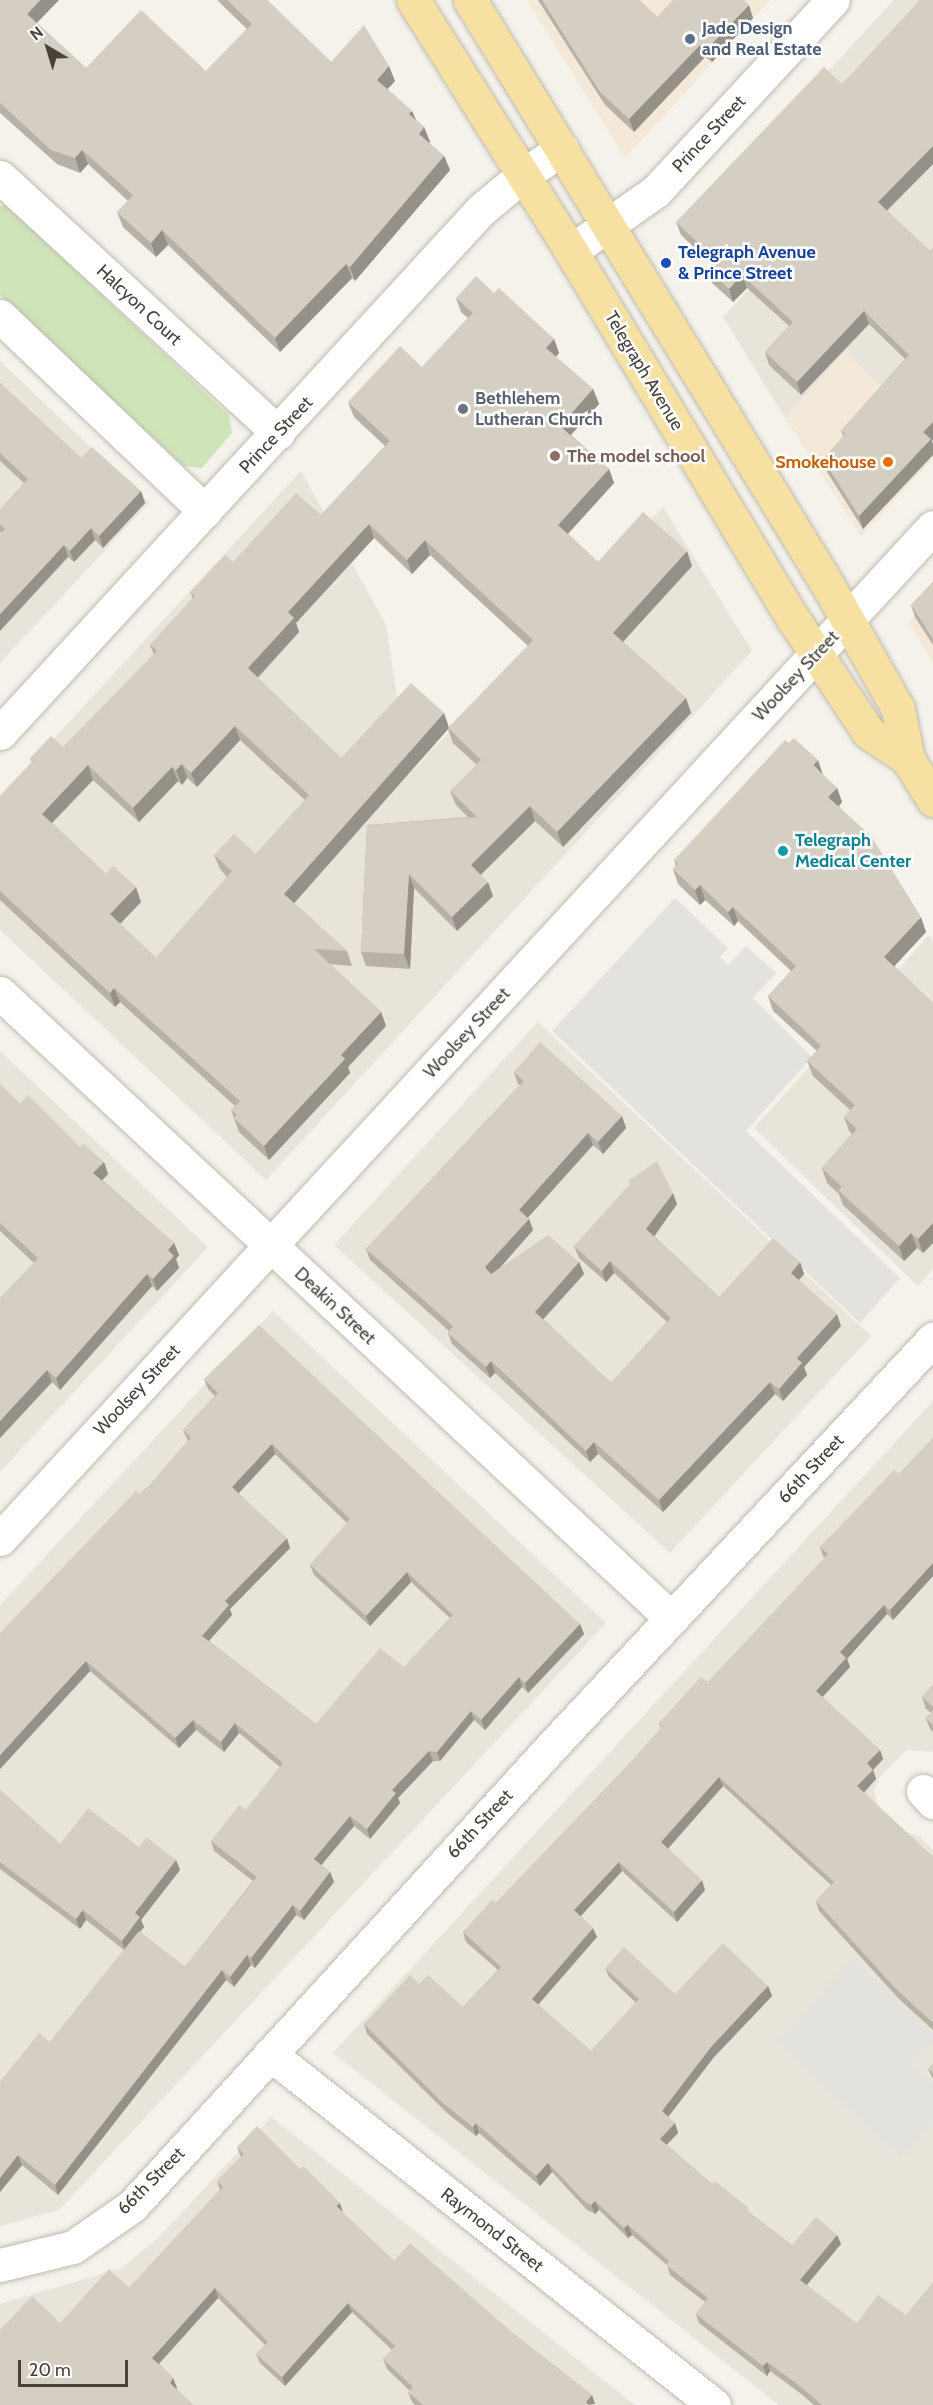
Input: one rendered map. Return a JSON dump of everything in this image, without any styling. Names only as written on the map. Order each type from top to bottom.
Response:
[{"type":"main road","name":"Telegraph Avenue","points":[[413,0],[571,251],[816,653],[868,732],[908,759]]},
{"type":"main road","name":"Telegraph Avenue","points":[[471,0],[847,620],[898,709],[908,759],[933,800]]},
{"type":"street","name":"Prince Street","points":[[571,251],[610,226],[656,191],[833,0]]},
{"type":"street","name":"Prince Street","points":[[0,733],[481,210],[523,175],[562,149]]},
{"type":"street","name":"Halcyon Court","points":[[0,177],[278,433]]},
{"type":"street","points":[[0,316],[205,511]]},
{"type":"street","name":"Woolsey Street","points":[[0,1539],[933,527]]},
{"type":"street","name":"Deakin Street","points":[[0,993],[670,1618]]},
{"type":"street","name":"66th Street","points":[[0,2265],[73,2247],[132,2206],[670,1618],[933,1339]]},
{"type":"street","name":"Raymond Street","points":[[270,2054],[714,2405]]},
{"type":"shaded area","points":[[527,0],[770,0],[625,158]]},
{"type":"shaded area","points":[[894,0],[933,0],[933,432],[845,353],[785,418],[723,317],[858,172],[792,110]]},
{"type":"shaded area","points":[[845,353],[933,432],[933,459],[861,536],[785,418]]},
{"type":"shaded area","points":[[0,361],[149,503],[0,663]]},
{"type":"shaded area","points":[[301,471],[386,625],[409,774],[663,507],[752,651],[266,1180],[0,930],[0,797]]},
{"type":"shaded area","points":[[933,595],[933,662],[908,622]]},
{"type":"shaded area","points":[[675,898],[728,948],[720,957],[728,965],[746,946],[776,973],[753,998],[812,1057],[746,1131],[900,1278],[860,1323],[552,1031]]},
{"type":"shaded area","points":[[929,935],[933,942],[933,1269],[918,1286],[754,1128]]},
{"type":"shaded area","points":[[538,1022],[871,1336],[670,1553],[334,1245]]},
{"type":"shaded area","points":[[0,1051],[208,1247],[0,1472]]},
{"type":"shaded area","points":[[273,1311],[606,1623],[59,2210],[0,2226],[0,1605]]},
{"type":"shaded area","points":[[933,1401],[933,1752],[907,1750],[880,1777],[874,1791],[878,1807],[894,1828],[919,1836],[933,1850],[933,2405],[779,2405],[333,2053]]},
{"type":"shaded area","points":[[852,1958],[933,2033],[933,2041],[913,2064],[933,2082],[933,2124],[901,2159],[778,2040]]},
{"type":"shaded area","points":[[271,2117],[635,2405],[0,2405],[0,2304],[122,2268],[159,2237]]},
{"type":"green space","points":[[6,205],[229,415],[232,433],[202,468],[184,466],[0,295],[0,206]]},
{"type":"building","points":[[0,0],[40,0],[27,14],[86,68],[141,10],[206,71],[252,24],[227,0],[267,0],[331,62],[364,25],[389,66],[377,80],[412,111],[409,114],[424,127],[419,134],[444,156],[350,267],[346,264],[275,338],[162,230],[151,243],[117,212],[133,195],[82,150],[75,158],[51,150],[0,103]]},
{"type":"building","points":[[542,0],[639,0],[657,17],[673,0],[744,0],[749,5],[707,49],[701,44],[629,119],[600,92]]},
{"type":"building","points":[[920,0],[933,0],[933,146],[878,202],[930,251],[933,248],[933,422],[923,432],[931,439],[859,516],[823,459],[845,434],[841,431],[909,355],[864,311],[797,382],[765,352],[793,322],[742,275],[729,289],[708,270],[716,260],[676,222],[824,67],[842,84]]},
{"type":"building","points":[[476,276],[494,293],[499,288],[554,339],[546,348],[593,389],[560,426],[609,469],[558,525],[598,562],[643,512],[687,551],[613,633],[686,698],[557,832],[530,806],[471,865],[488,882],[452,917],[409,874],[404,954],[361,952],[367,825],[477,817],[450,791],[481,760],[448,728],[533,640],[425,540],[407,560],[369,524],[288,612],[294,618],[248,668],[341,758],[411,683],[444,713],[284,894],[347,951],[314,949],[381,1012],[341,1055],[345,1059],[264,1146],[234,1118],[237,1115],[231,1110],[240,1101],[114,988],[110,993],[0,891],[0,796],[33,761],[30,758],[51,736],[63,747],[157,651],[150,645],[195,596],[190,592],[225,555],[233,562],[296,493],[321,515],[390,441],[348,402],[400,346],[422,367],[473,313],[456,298]],"holes":[[[235,726],[309,795],[256,854],[234,834],[214,855],[232,871],[156,958],[110,914],[136,887],[113,866],[106,874],[42,814],[88,765],[133,808],[172,767],[176,770],[182,764],[191,773]]]},
{"type":"building","points":[[0,383],[81,458],[92,447],[141,491],[99,536],[91,528],[70,551],[64,545],[0,614],[0,535],[5,529],[0,524],[0,510],[28,479],[0,453]]},
{"type":"building","points":[[933,582],[933,639],[911,605]]},
{"type":"building","points":[[794,738],[818,760],[813,765],[837,788],[828,797],[871,836],[921,917],[884,957],[933,1003],[933,1223],[918,1239],[911,1233],[899,1246],[838,1190],[842,1187],[822,1168],[857,1129],[844,1117],[855,1105],[807,1061],[821,1046],[768,996],[796,966],[733,907],[728,912],[700,885],[695,890],[673,869],[678,864],[674,860],[785,740],[789,743]]},
{"type":"building","points":[[540,1042],[622,1116],[598,1142],[588,1133],[519,1210],[529,1219],[485,1267],[491,1274],[548,1235],[579,1262],[535,1312],[611,1383],[671,1318],[610,1261],[602,1271],[574,1246],[630,1184],[628,1181],[657,1161],[673,1193],[646,1229],[719,1297],[773,1238],[800,1262],[791,1273],[837,1314],[797,1358],[802,1363],[779,1389],[770,1382],[659,1500],[594,1442],[586,1451],[491,1361],[486,1367],[448,1333],[453,1326],[366,1249],[524,1081],[514,1072]]},
{"type":"building","points":[[0,1084],[20,1104],[28,1095],[80,1147],[83,1143],[104,1162],[93,1173],[174,1243],[168,1250],[174,1256],[153,1279],[147,1274],[56,1378],[47,1370],[0,1421],[0,1298],[38,1258],[0,1223]]},
{"type":"building","points":[[259,1325],[580,1624],[525,1683],[519,1677],[481,1720],[471,1711],[437,1752],[429,1751],[392,1790],[396,1793],[367,1829],[350,1816],[314,1859],[330,1872],[300,1911],[293,1905],[251,1958],[247,1955],[230,1977],[222,1970],[55,2185],[18,2155],[0,2178],[0,2082],[39,2033],[50,2042],[139,1931],[185,1967],[257,1877],[211,1841],[239,1805],[246,1810],[283,1763],[235,1723],[221,1742],[193,1720],[175,1738],[86,1661],[0,1755],[0,1633],[136,1491],[139,1494],[149,1486],[191,1438],[183,1430],[218,1393],[204,1379]],"holes":[[[272,1444],[350,1519],[310,1565],[366,1616],[407,1572],[453,1615],[404,1667],[380,1648],[316,1724],[202,1636],[229,1605],[225,1601],[287,1538],[232,1487]]]},
{"type":"building","points":[[933,1438],[933,1563],[890,1610],[884,1605],[840,1652],[846,1658],[816,1691],[880,1750],[867,1763],[873,1770],[857,1786],[933,1857],[933,2023],[895,1988],[816,1901],[834,1882],[719,1777],[661,1842],[702,1880],[674,1912],[619,1862],[574,1910],[593,1928],[532,1999],[591,2051],[639,1999],[605,1968],[624,1947],[675,1994],[723,1943],[768,1986],[711,2047],[662,2111],[675,2123],[660,2139],[712,2184],[715,2181],[749,2208],[747,2211],[792,2245],[816,2217],[837,2235],[800,2280],[857,2323],[878,2295],[906,2315],[933,2282],[933,2405],[822,2405],[767,2362],[763,2366],[696,2314],[708,2298],[666,2265],[669,2261],[628,2225],[624,2228],[595,2201],[591,2205],[584,2201],[548,2163],[536,2176],[476,2123],[473,2127],[443,2103],[364,2024],[410,1975],[419,1984],[428,1975],[463,2007],[501,1967],[463,1932],[492,1900],[496,1903],[633,1760],[662,1726],[659,1723],[701,1677],[708,1682],[828,1554],[820,1547],[894,1470],[899,1474]]},
{"type":"building","points":[[933,1685],[933,1707],[922,1697]]},
{"type":"building","points":[[933,1710],[933,1725],[926,1718]]},
{"type":"building","points":[[0,1790],[60,1844],[88,1808],[139,1847],[146,1837],[176,1860],[135,1913],[140,1917],[122,1941],[83,1910],[76,1919],[0,1862]]},
{"type":"building","points":[[257,2126],[300,2169],[303,2166],[340,2203],[336,2206],[394,2261],[410,2243],[515,2335],[592,2395],[586,2402],[589,2405],[423,2405],[408,2392],[413,2387],[383,2359],[395,2346],[348,2303],[282,2377],[256,2354],[268,2342],[215,2288],[152,2358],[173,2378],[170,2383],[194,2405],[0,2405],[0,2330],[32,2296],[60,2323],[109,2269],[129,2288],[223,2187],[217,2181],[244,2154],[237,2147]]},
{"type":"place","name":"Jade Design and Real Estate","points":[[690,39]]},
{"type":"place","name":"Telegraph Avenue & Prince Street","points":[[666,263]]},
{"type":"place","name":"Bethlehem Lutheran Church","points":[[463,409]]},
{"type":"place","name":"The model school","points":[[555,456]]},
{"type":"place","name":"Smokehouse","points":[[888,462]]},
{"type":"place","name":"Telegraph Medical Center","points":[[783,851]]}]
